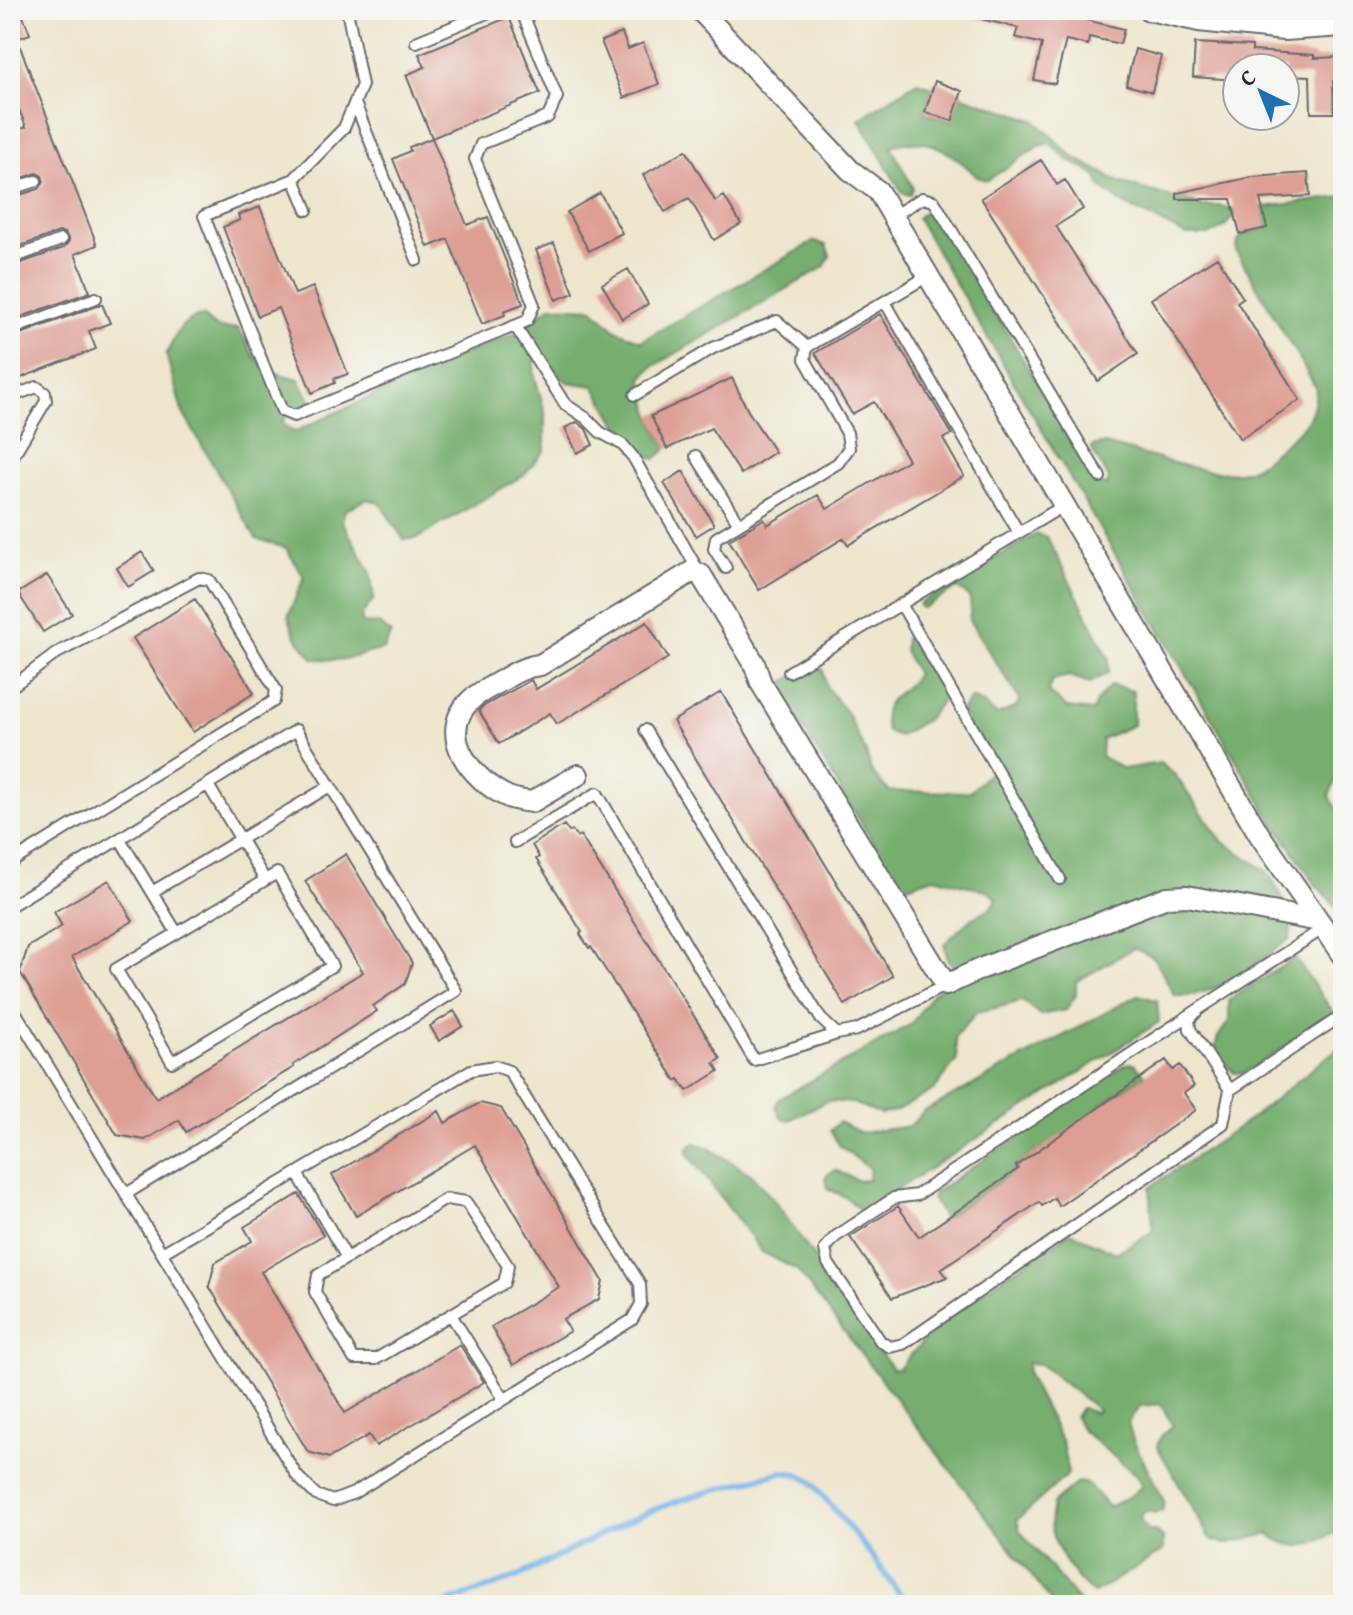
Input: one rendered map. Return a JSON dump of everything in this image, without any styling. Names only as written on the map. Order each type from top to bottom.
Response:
[{"type":"street","points":[[700,10],[850,170],[878,191],[1259,834],[1343,956]]},
{"type":"street","points":[[1149,10],[1199,21],[1287,20],[1343,26]]},
{"type":"street","points":[[578,775],[532,802],[510,798],[473,774],[465,761],[457,745],[456,729],[461,712],[473,698],[523,667],[540,665],[693,571],[701,575],[754,663],[761,683],[946,985],[1167,897],[1187,896],[1321,924]]},
{"type":"lane","points":[[347,10],[362,85],[344,128],[294,179],[204,216],[282,411],[294,416],[527,321],[534,305],[475,159],[481,144],[548,117],[557,97],[521,10]]},
{"type":"lane","points":[[416,42],[494,10]]},
{"type":"lane","points":[[355,103],[417,260]]},
{"type":"lane","points":[[294,179],[307,210]]},
{"type":"lane","points":[[10,190],[36,181]]},
{"type":"lane","points":[[893,216],[922,198],[934,201],[1100,477]]},
{"type":"lane","points":[[10,259],[61,240]]},
{"type":"lane","points":[[807,347],[928,276]]},
{"type":"lane","points":[[10,330],[96,298]]},
{"type":"lane","points":[[885,302],[1019,533]]},
{"type":"lane","points":[[635,395],[713,348],[777,321],[807,347]]},
{"type":"lane","points":[[515,326],[565,404],[600,432],[623,445],[633,457],[701,575]]},
{"type":"lane","points":[[726,568],[714,549],[716,538],[838,463],[849,448],[847,433],[805,359],[807,347]]},
{"type":"lane","points":[[10,397],[37,387],[45,393],[46,401],[10,461]]},
{"type":"lane","points":[[696,456],[739,524]]},
{"type":"lane","points":[[789,672],[1063,506]]},
{"type":"lane","points":[[10,688],[57,653],[199,578],[209,580],[276,690],[274,701],[10,863]]},
{"type":"lane","points":[[901,604],[1060,879]]},
{"type":"lane","points":[[10,906],[296,730],[456,991],[126,1194]]},
{"type":"lane","points":[[645,730],[821,1019],[837,1034]]},
{"type":"lane","points":[[208,785],[265,880]]},
{"type":"lane","points":[[152,892],[330,786]]},
{"type":"lane","points":[[515,842],[597,793],[754,1060],[857,1030],[946,985]]},
{"type":"lane","points":[[120,839],[177,933]]},
{"type":"lane","points":[[277,873],[332,966],[172,1062],[116,969],[177,933],[277,873]]},
{"type":"lane","points":[[1321,924],[1199,1009],[917,1195],[894,1198],[835,1237],[825,1249],[828,1263],[881,1342],[890,1347],[903,1344],[1223,1124],[1230,1090],[1343,1015]]},
{"type":"lane","points":[[10,1003],[297,1476],[316,1495],[333,1501],[354,1493],[632,1320],[641,1304],[640,1284],[509,1071],[495,1066],[471,1070],[162,1253]]},
{"type":"lane","points":[[1199,1009],[1189,1020],[1190,1029],[1230,1090]]},
{"type":"lane","points":[[297,1173],[347,1258]]},
{"type":"lane","points":[[446,1199],[466,1202],[508,1266],[504,1283],[376,1359],[354,1359],[315,1292],[318,1275],[347,1258],[446,1199]]},
{"type":"lane","points":[[451,1315],[504,1399]]},
{"type":"green space","points":[[917,82],[933,87],[925,113],[952,121],[960,95],[1034,120],[1072,156],[1119,182],[1203,206],[1221,206],[1232,211],[1343,197],[1343,763],[1329,796],[1343,819],[1343,914],[1316,885],[1268,814],[917,218],[925,211],[936,213],[1097,484],[1107,486],[1109,479],[1091,448],[1095,445],[1105,444],[1196,468],[1244,471],[1270,456],[1308,420],[1314,406],[1316,388],[1236,251],[1242,236],[1267,228],[1235,215],[1223,228],[1209,235],[1186,235],[1120,202],[1101,187],[1096,175],[1068,160],[1050,143],[1039,146],[988,180],[932,145],[914,142],[891,146],[913,188],[910,195],[902,193],[859,119]]},
{"type":"green space","points":[[814,241],[826,245],[830,256],[824,267],[651,368],[642,378],[651,416],[667,449],[655,459],[633,450],[594,386],[567,382],[546,362],[535,360],[534,373],[545,413],[545,450],[524,475],[418,538],[404,540],[380,503],[367,499],[345,510],[342,521],[370,571],[374,599],[362,615],[362,623],[379,624],[391,633],[384,649],[343,660],[314,659],[296,637],[288,616],[304,577],[286,548],[256,539],[182,411],[166,354],[184,324],[195,318],[203,316],[219,328],[238,328],[262,365],[299,379],[312,404],[304,412],[287,413],[282,423],[294,432],[519,332],[552,306],[592,308],[616,330],[641,341]]},
{"type":"green space","points":[[1036,534],[1047,537],[1109,658],[1109,672],[1090,683],[1069,676],[1052,680],[1048,692],[1067,708],[1093,711],[1096,702],[1111,685],[1133,691],[1133,725],[1102,739],[1101,756],[1123,769],[1160,763],[1175,775],[1222,841],[1268,872],[1292,915],[1290,939],[1221,985],[1191,995],[1175,996],[1154,958],[1134,948],[1076,982],[1076,995],[1066,1010],[1040,1015],[1022,1001],[976,1013],[955,1037],[957,1060],[934,1090],[896,1111],[880,1114],[853,1103],[827,1101],[789,1120],[782,1119],[776,1107],[779,1099],[911,1024],[932,994],[963,973],[948,961],[944,944],[971,919],[992,907],[997,899],[988,891],[934,877],[901,888],[777,686],[815,664],[823,670],[826,686],[848,715],[872,773],[889,791],[970,792],[993,769],[983,746],[962,727],[962,709],[971,698],[997,715],[1016,707],[1020,700],[969,620],[971,605],[966,594],[957,588],[923,608],[919,606]]},
{"type":"green space","points":[[910,635],[946,696],[927,719],[900,736],[887,732],[885,712],[892,699],[917,674],[904,651],[905,638]]},
{"type":"green space","points":[[1295,958],[1335,1015],[1244,1073],[1234,1073],[1221,1060],[1215,1047],[1229,1021],[1229,1000]]},
{"type":"green space","points":[[1138,995],[1157,1000],[1159,1022],[862,1212],[847,1198],[827,1188],[826,1176],[835,1170],[859,1181],[868,1179],[870,1169],[840,1146],[830,1131],[839,1122],[860,1133],[910,1126],[923,1112]]},
{"type":"green space","points":[[1343,1044],[1343,1529],[1314,1543],[1297,1546],[1279,1541],[1269,1534],[1225,1544],[1210,1539],[1157,1446],[1161,1436],[1173,1425],[1160,1404],[1140,1406],[1128,1422],[1133,1440],[1165,1503],[1162,1511],[1146,1511],[1141,1515],[1141,1522],[1148,1531],[1155,1531],[1163,1538],[1163,1551],[1094,1593],[1074,1573],[1057,1546],[1050,1526],[1053,1503],[1078,1482],[1088,1484],[1108,1507],[1129,1497],[1142,1486],[1136,1475],[1082,1430],[1075,1417],[1081,1408],[1095,1413],[1098,1410],[1040,1364],[1027,1363],[1028,1375],[1062,1442],[1068,1474],[1017,1520],[1020,1531],[1082,1605],[1054,1605],[797,1270],[762,1252],[688,1154],[688,1147],[695,1143],[752,1175],[777,1204],[892,1369],[899,1369],[936,1329],[957,1312],[1070,1232],[1116,1253],[1153,1231],[1150,1187],[1244,1124]]},
{"type":"green space","points":[[1134,1063],[1145,1075],[1016,1166],[1018,1169],[944,1219],[932,1198],[934,1193],[1126,1064]]},
{"type":"building","points":[[970,10],[1043,10],[1124,29],[1120,44],[1089,37],[1088,45],[1066,40],[1055,84],[1034,80],[1042,44],[1015,37],[1018,28],[969,16]]},
{"type":"building","points":[[23,16],[30,34],[17,39],[97,245],[75,254],[90,292],[10,321],[10,267],[64,248],[69,241],[65,233],[59,232],[10,250],[10,198],[39,189],[44,182],[37,173],[10,182],[10,133],[26,127],[14,97],[10,98],[10,21]]},
{"type":"building","points":[[509,17],[540,93],[432,138],[406,75],[425,67],[419,54]]},
{"type":"building","points":[[622,33],[628,49],[643,43],[659,84],[624,98],[601,41]]},
{"type":"building","points":[[1195,43],[1252,46],[1252,51],[1268,52],[1221,52],[1221,79],[1193,77]]},
{"type":"building","points":[[1135,49],[1161,56],[1152,92],[1126,85]]},
{"type":"building","points":[[1301,54],[1314,55],[1314,58],[1343,57],[1343,80],[1333,81],[1334,113],[1311,113],[1310,76],[1301,76]]},
{"type":"building","points":[[935,81],[962,91],[952,121],[925,112]]},
{"type":"building","points":[[432,138],[467,225],[488,217],[523,304],[482,324],[448,239],[428,247],[393,159],[410,151],[409,147]]},
{"type":"building","points":[[686,150],[715,201],[724,196],[741,224],[714,240],[689,198],[665,212],[643,175]]},
{"type":"building","points":[[1041,160],[1057,185],[1065,180],[1083,209],[1056,226],[1138,354],[1098,381],[981,198]]},
{"type":"building","points":[[1308,173],[1310,196],[1260,199],[1267,228],[1240,234],[1231,199],[1177,199],[1177,193],[1252,177]]},
{"type":"building","points":[[600,193],[622,233],[589,251],[567,212]]},
{"type":"building","points":[[260,207],[295,294],[313,287],[348,374],[312,393],[278,308],[258,316],[223,227],[240,220],[238,215]]},
{"type":"building","points":[[554,243],[574,293],[556,300],[536,250]]},
{"type":"building","points":[[1217,257],[1243,298],[1237,302],[1300,400],[1240,439],[1151,299]]},
{"type":"building","points":[[628,269],[648,304],[622,319],[602,284]]},
{"type":"building","points":[[102,304],[110,323],[89,331],[96,349],[10,382],[10,338]]},
{"type":"building","points":[[880,314],[952,434],[943,439],[964,476],[848,545],[844,538],[759,590],[729,540],[764,519],[767,525],[818,495],[827,509],[908,460],[874,402],[852,414],[815,353]]},
{"type":"building","points":[[732,378],[748,411],[775,452],[741,474],[711,428],[667,449],[651,416]]},
{"type":"building","points":[[577,422],[586,429],[593,445],[577,453],[565,428]]},
{"type":"building","points":[[683,471],[714,525],[696,536],[664,483]]},
{"type":"building","points":[[142,552],[154,571],[128,587],[117,568]]},
{"type":"building","points":[[47,575],[72,614],[43,632],[18,593]]},
{"type":"building","points":[[195,599],[254,693],[193,732],[133,638]]},
{"type":"building","points":[[647,622],[668,658],[557,724],[550,713],[499,744],[479,711],[482,707],[531,680],[536,689]]},
{"type":"building","points":[[721,692],[893,976],[845,1005],[673,721]]},
{"type":"building","points":[[564,825],[577,837],[580,835],[721,1059],[714,1063],[719,1071],[687,1091],[679,1079],[676,1081],[589,948],[536,859],[539,857],[532,845]]},
{"type":"building","points":[[346,854],[412,963],[405,984],[373,1006],[377,1011],[294,1067],[186,1132],[179,1120],[145,1140],[117,1135],[20,972],[28,947],[62,926],[54,912],[109,880],[133,921],[72,957],[156,1098],[363,972],[305,881]]},
{"type":"building","points":[[454,1011],[463,1026],[439,1041],[430,1026]]},
{"type":"building","points":[[1166,1060],[1173,1070],[1180,1065],[1194,1086],[1184,1093],[1196,1110],[1059,1206],[1054,1198],[1042,1206],[1039,1202],[941,1269],[947,1277],[892,1298],[850,1237],[898,1206],[919,1237]]},
{"type":"building","points":[[480,1103],[501,1108],[603,1281],[599,1299],[563,1319],[570,1331],[513,1365],[491,1327],[559,1287],[475,1145],[356,1216],[332,1175],[439,1111],[445,1123]]},
{"type":"building","points":[[299,1194],[323,1235],[261,1272],[345,1413],[460,1345],[484,1382],[376,1446],[369,1435],[329,1458],[308,1452],[209,1286],[215,1263],[252,1241],[244,1227]]},
{"type":"waterway","points":[[443,1605],[516,1577],[654,1510],[782,1472],[798,1474],[812,1482],[908,1605]]}]
